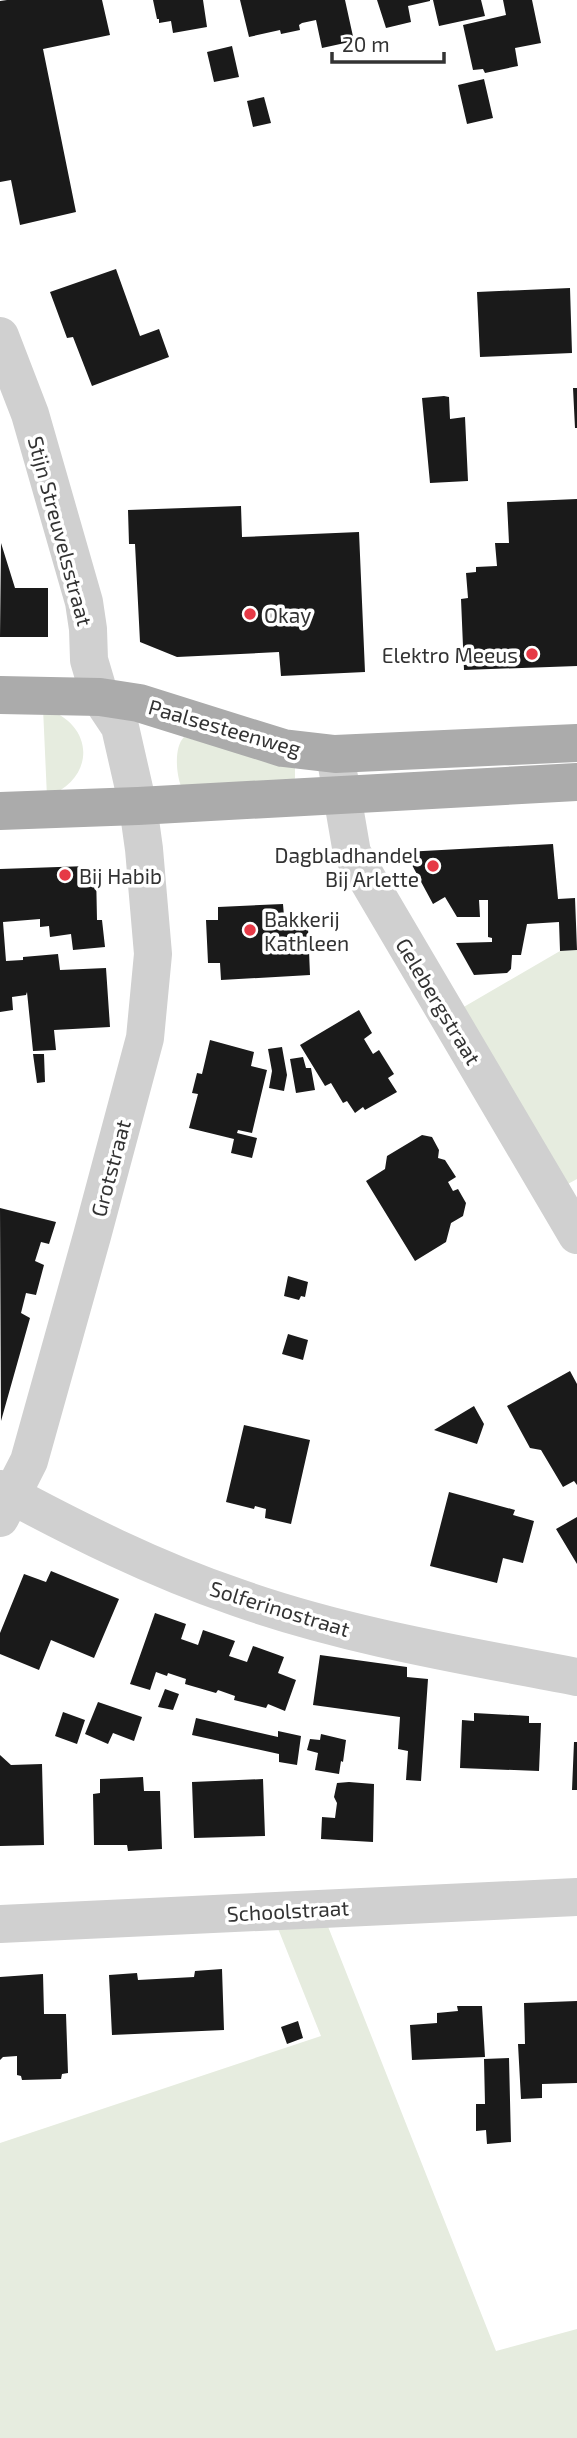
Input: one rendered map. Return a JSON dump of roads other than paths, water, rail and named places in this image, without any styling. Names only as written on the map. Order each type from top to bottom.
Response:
[{"type":"main road","name":"Paalsesteenweg","points":[[0,695],[100,697],[139,703],[283,748],[335,754],[577,743]]},
{"type":"main road","points":[[0,811],[577,782]]},
{"type":"street","name":"Stijn Streuvelsstraat","points":[[0,336],[30,414],[84,602],[89,660],[100,697],[120,727],[138,806]]},
{"type":"street","name":"Gelebergstraat","points":[[335,754],[352,853],[577,1236]]},
{"type":"street","name":"Grotstraat","points":[[4,1501],[29,1461],[145,1038],[153,954],[138,806]]},
{"type":"street","name":"Solferinostraat","points":[[4,1501],[236,1598],[345,1630],[577,1677]]},
{"type":"street","name":"Schoolstraat","points":[[0,1924],[577,1897]]},
{"type":"place","name":"Okay","points":[[250,614]]},
{"type":"place","name":"Elektro Meeus","points":[[532,654]]},
{"type":"place","name":"Dagbladhandel Bij Arlette","points":[[433,866]]},
{"type":"place","name":"Bij Habib","points":[[65,875]]},
{"type":"place","name":"Bakkerij Kathleen","points":[[250,930]]}]
